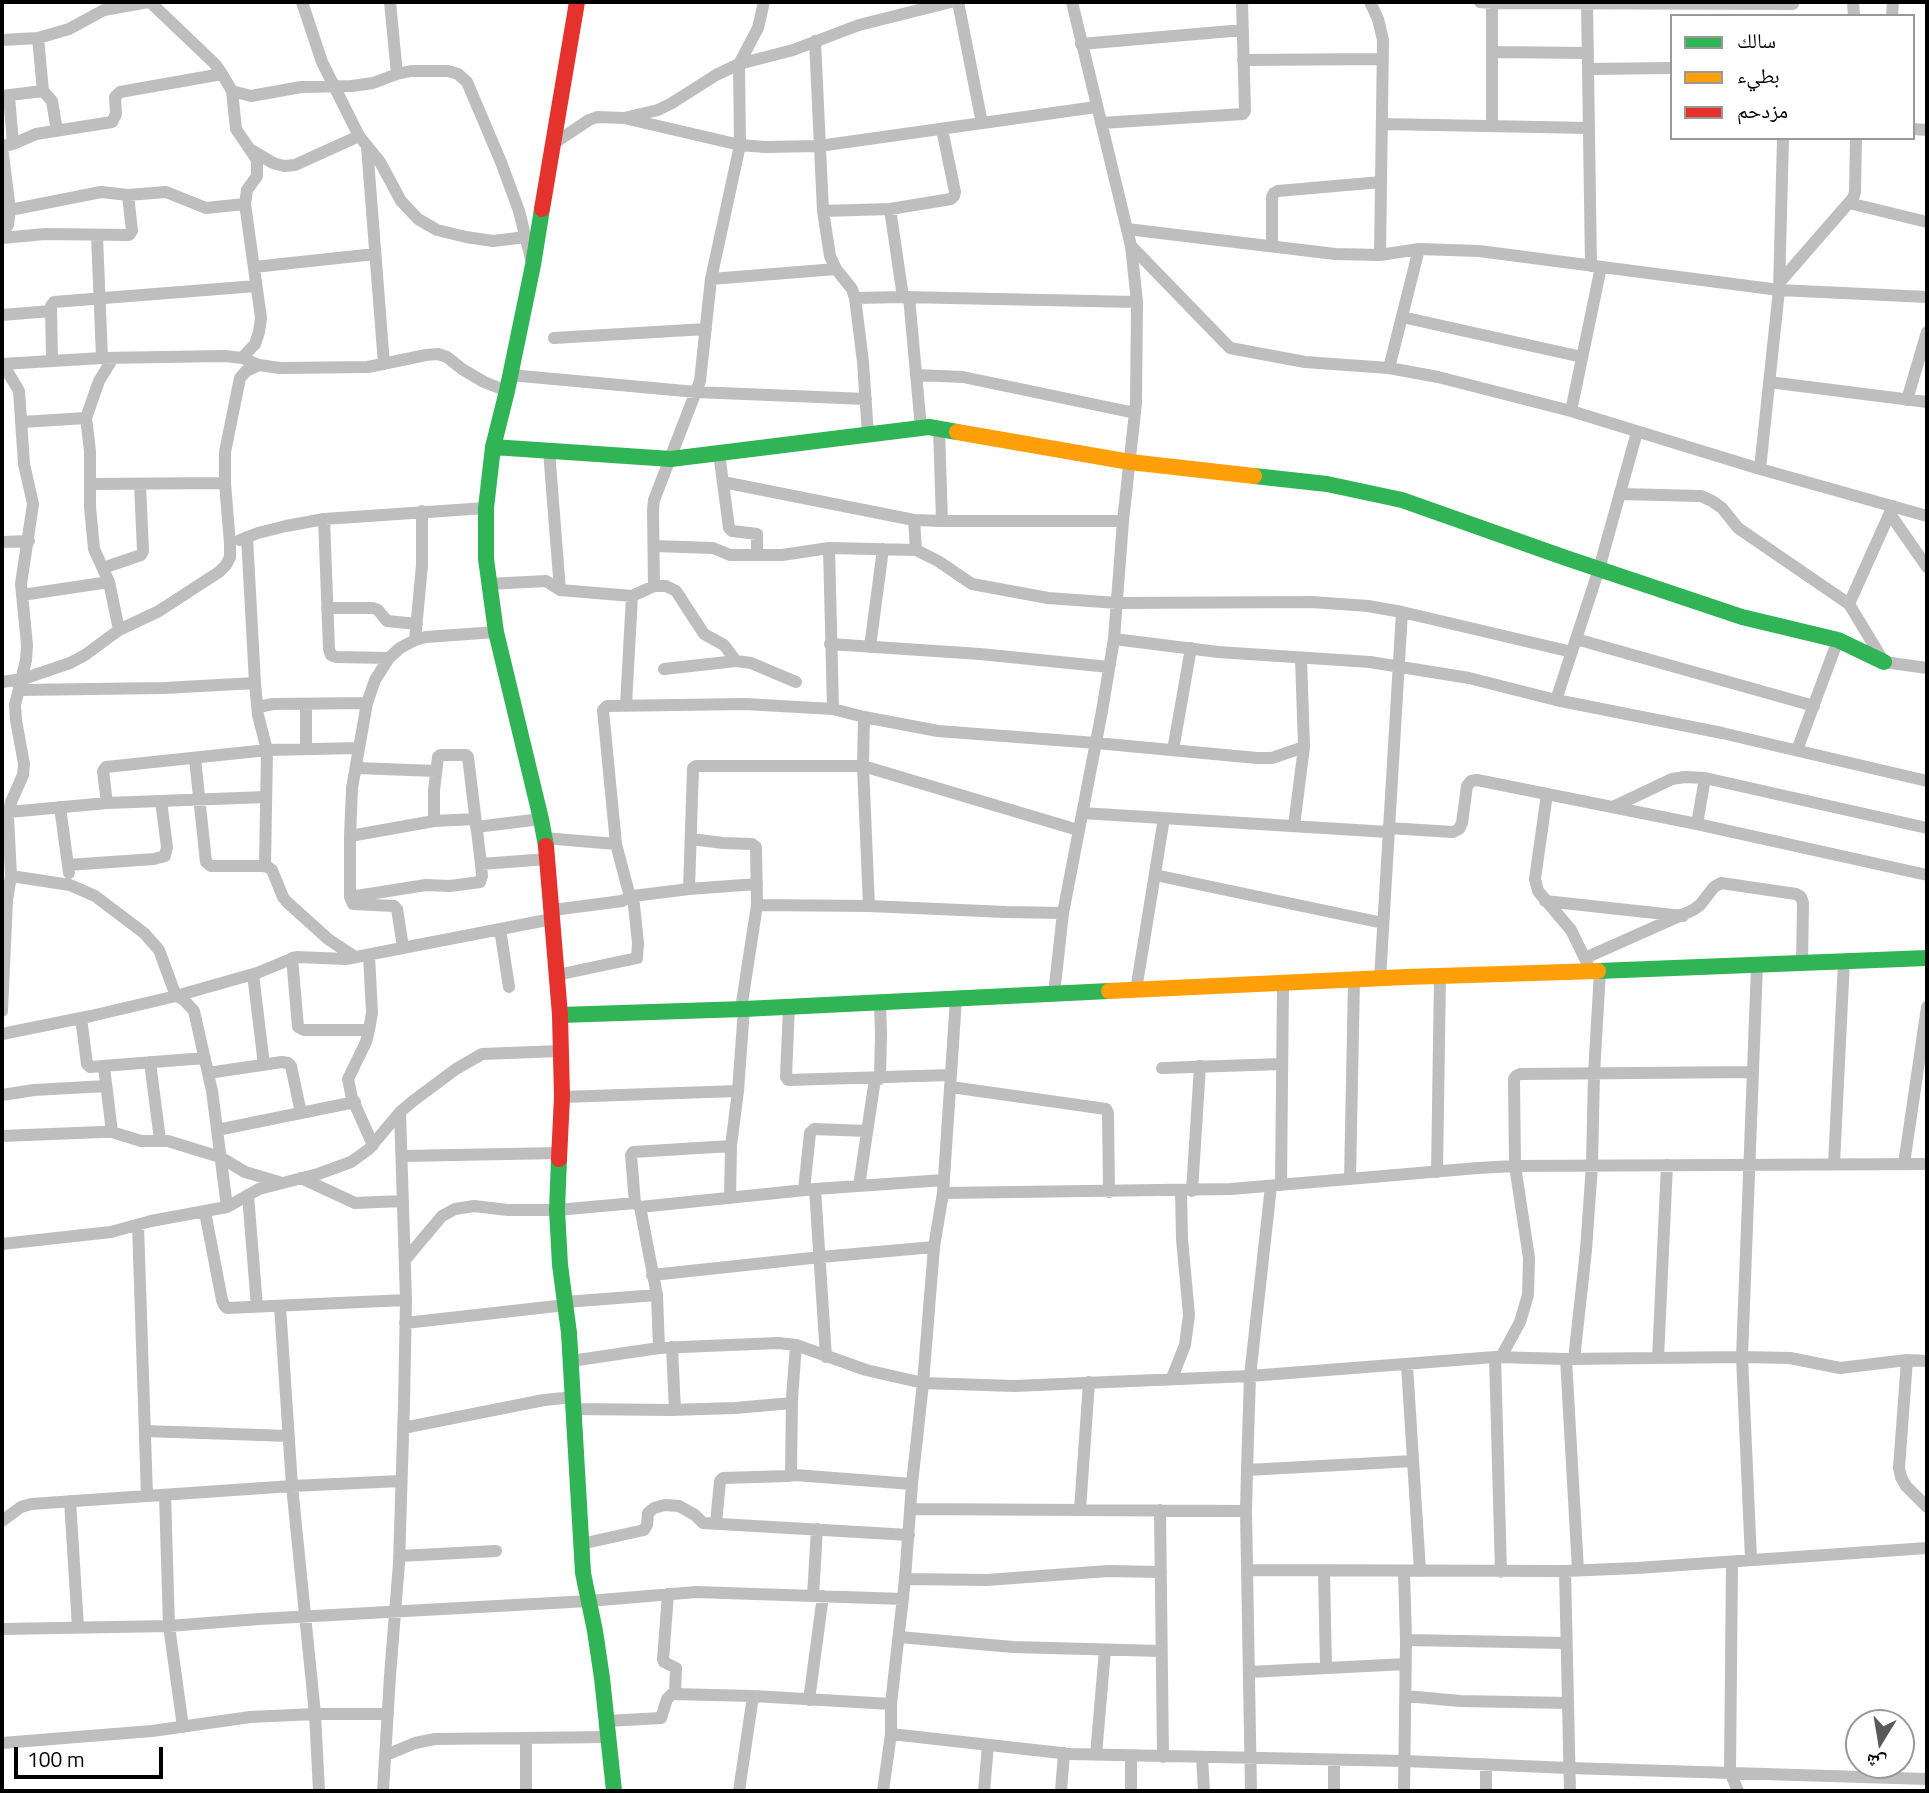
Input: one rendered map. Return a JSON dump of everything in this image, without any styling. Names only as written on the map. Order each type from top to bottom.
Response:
[{"type":"street","points":[[2,40],[38,38],[69,29],[104,10],[149,2],[215,64],[232,91],[236,129],[257,160],[258,170],[245,195],[244,204],[261,318],[255,344],[242,358]]},
{"type":"street","points":[[302,2],[316,46],[363,141],[380,162],[401,201],[418,219],[437,230],[466,237],[494,241],[526,237]]},
{"type":"street","points":[[390,2],[397,74]]},
{"type":"street","points":[[577,2],[533,265],[493,447],[486,508],[486,559],[496,632],[541,819],[548,859],[560,1015],[562,1097],[557,1210],[560,1265],[571,1361],[583,1573],[595,1631],[614,1791]]},
{"type":"street","points":[[654,586],[654,500],[702,370],[711,279],[740,145],[739,64],[758,28],[764,2]]},
{"type":"street","points":[[624,118],[658,110],[673,103],[716,75],[739,64],[793,50],[859,25],[951,2]]},
{"type":"street","points":[[958,2],[982,123]]},
{"type":"street","points":[[1054,994],[1063,913],[1114,639],[1135,413],[1137,302],[1131,246],[1072,2]]},
{"type":"street","points":[[1101,123],[1241,115],[1245,111],[1242,2]]},
{"type":"street","points":[[1370,2],[1383,40],[1380,255]]},
{"type":"street","points":[[1571,411],[1596,267],[1587,2]]},
{"type":"street","points":[[1492,126],[1492,52],[1486,3],[1732,3],[1793,7]]},
{"type":"street","points":[[1081,44],[1242,30]]},
{"type":"street","points":[[38,38],[43,91],[52,101],[57,131]]},
{"type":"street","points":[[815,41],[823,211],[830,256],[855,298],[869,435]]},
{"type":"street","points":[[1492,52],[1588,53]]},
{"type":"street","points":[[1243,60],[1382,59]]},
{"type":"street","points":[[1588,69],[1670,68]]},
{"type":"street","points":[[232,91],[251,96],[300,87],[352,86],[373,83],[411,71],[448,71],[458,75],[467,82],[501,162],[519,211],[533,265]]},
{"type":"street","points":[[6,146],[30,135],[112,122],[116,114],[115,97],[120,92],[222,74]]},
{"type":"street","points":[[2,236],[8,225],[10,211],[5,96],[43,91]]},
{"type":"street","points":[[554,144],[597,117],[624,118],[740,145],[765,148],[819,146],[1096,107]]},
{"type":"street","points":[[1382,124],[1590,128]]},
{"type":"street","points":[[823,211],[890,209],[954,197],[942,129]]},
{"type":"street","points":[[1760,469],[1779,287],[1783,140]]},
{"type":"street","points":[[1779,287],[1849,203],[1855,191],[1856,140]]},
{"type":"street","points":[[250,149],[273,163],[284,166],[295,165],[363,141]]},
{"type":"street","points":[[363,141],[384,364]]},
{"type":"street","points":[[1272,246],[1274,193],[1381,182]]},
{"type":"street","points":[[10,211],[101,192],[128,195],[166,192],[206,208],[244,204]]},
{"type":"street","points":[[2,236],[129,235],[128,195]]},
{"type":"street","points":[[1849,203],[1927,222]]},
{"type":"street","points":[[890,209],[906,297],[921,428]]},
{"type":"street","points":[[1128,229],[1335,254],[1380,255],[1419,249],[1479,251],[1779,287],[1927,297]]},
{"type":"street","points":[[97,236],[99,299],[108,358],[86,418],[94,549],[109,582],[119,630]]},
{"type":"street","points":[[1131,246],[1230,348],[1305,362],[1389,368],[1438,377],[1571,411],[1892,510],[1927,516]]},
{"type":"street","points":[[1389,368],[1419,249]]},
{"type":"street","points":[[254,267],[375,254]]},
{"type":"street","points":[[711,279],[836,269]]},
{"type":"street","points":[[52,361],[51,306],[54,302],[256,286]]},
{"type":"street","points":[[855,298],[1137,302]]},
{"type":"street","points":[[2,315],[51,311]]},
{"type":"street","points":[[1402,317],[1582,357]]},
{"type":"street","points":[[554,338],[706,328]]},
{"type":"street","points":[[1907,400],[1927,332]]},
{"type":"street","points":[[2,1011],[4,900],[11,876],[9,812],[23,775],[24,764],[15,705],[27,645],[22,571],[33,504],[24,464],[19,391],[2,364],[108,358],[225,356],[280,368],[368,367],[438,354],[447,357],[484,382],[866,399]]},
{"type":"street","points":[[21,684],[85,654],[119,630],[159,611],[226,565],[230,557],[230,544],[225,452],[240,378],[246,371],[259,365]]},
{"type":"street","points":[[916,375],[963,377],[1135,413]]},
{"type":"street","points":[[1769,382],[1927,402]]},
{"type":"street","points":[[22,422],[86,418]]},
{"type":"street","points":[[493,447],[671,459],[921,428],[1130,462],[1327,484],[1402,500],[1742,617],[1838,640],[1884,662],[1927,668]]},
{"type":"street","points":[[939,429],[942,522]]},
{"type":"street","points":[[1556,700],[1599,569],[1637,432]]},
{"type":"street","points":[[549,451],[560,590]]},
{"type":"street","points":[[719,453],[729,528],[732,531],[757,534],[757,555]]},
{"type":"street","points":[[723,482],[915,520],[1123,521]]},
{"type":"street","points":[[90,484],[225,483]]},
{"type":"street","points":[[103,568],[141,555],[140,484]]},
{"type":"street","points":[[1620,494],[1701,496],[1712,501],[1722,508],[1738,528],[1849,604],[1884,662]]},
{"type":"street","points":[[230,544],[286,526],[324,519],[486,508]]},
{"type":"street","points":[[1892,510],[1927,567]]},
{"type":"street","points":[[1849,604],[1892,510]]},
{"type":"street","points":[[415,640],[422,565],[422,511]]},
{"type":"street","points":[[324,519],[331,655],[389,658]]},
{"type":"street","points":[[915,520],[916,550]]},
{"type":"street","points":[[247,537],[255,683],[267,750],[265,866]]},
{"type":"street","points":[[2,542],[29,541]]},
{"type":"street","points":[[654,546],[713,548],[730,555],[782,555],[829,548],[916,550],[975,585],[1048,598],[1117,603],[1312,602],[1368,606],[1572,652]]},
{"type":"street","points":[[829,548],[833,709]]},
{"type":"street","points":[[870,647],[883,549]]},
{"type":"street","points":[[488,584],[546,581],[560,590],[632,596],[654,586],[666,586],[676,591],[705,634],[726,647],[736,661]]},
{"type":"street","points":[[22,595],[109,582]]},
{"type":"street","points":[[626,705],[632,596]]},
{"type":"street","points":[[327,608],[373,608],[378,610],[384,620],[417,624]]},
{"type":"street","points":[[1380,979],[1402,612]]},
{"type":"street","points":[[403,947],[397,909],[394,906],[353,904],[350,897],[351,797],[367,703],[375,680],[389,658],[400,648],[426,638],[496,632]]},
{"type":"street","points":[[1114,639],[1301,658],[1370,662],[1469,678],[1556,700],[1722,733],[1927,780]]},
{"type":"street","points":[[1576,639],[1814,706]]},
{"type":"street","points":[[1797,750],[1838,640]]},
{"type":"street","points":[[830,644],[980,654],[1109,667]]},
{"type":"street","points":[[1173,750],[1191,648]]},
{"type":"street","points":[[1294,826],[1304,747],[1301,658]]},
{"type":"street","points":[[664,669],[736,661],[751,663],[796,682]]},
{"type":"street","points":[[2,682],[164,688],[255,683]]},
{"type":"street","points":[[258,707],[273,704],[367,703]]},
{"type":"street","points":[[306,704],[306,749]]},
{"type":"street","points":[[557,975],[637,958],[638,943],[631,896],[616,844],[603,710],[607,706],[745,704],[833,709],[928,730],[1265,758],[1304,747]]},
{"type":"street","points":[[864,717],[863,766],[869,906]]},
{"type":"street","points":[[107,803],[103,771],[106,767],[267,750],[359,748]]},
{"type":"street","points":[[350,897],[426,885],[479,883],[482,876],[481,864],[468,757],[462,754],[438,757],[434,821]]},
{"type":"street","points":[[195,758],[206,862],[211,866],[265,866],[272,870],[276,885],[287,902],[328,940],[362,956]]},
{"type":"street","points":[[689,890],[694,766],[863,766],[1078,830]]},
{"type":"street","points":[[356,768],[436,771]]},
{"type":"street","points":[[1613,807],[1672,779],[1705,778],[1927,828]]},
{"type":"street","points":[[1698,824],[1705,778]]},
{"type":"street","points":[[1082,813],[1294,826],[1453,832],[1459,829],[1462,823],[1467,786],[1477,780],[1698,824],[1927,876]]},
{"type":"street","points":[[1547,794],[1535,879],[1538,891],[1572,930],[1592,967],[1592,1165],[1586,1250],[1570,1359],[1571,1570],[1566,1643],[1570,1791]]},
{"type":"street","points":[[9,812],[107,803],[267,797]]},
{"type":"street","points":[[68,865],[165,856],[167,847],[161,801]]},
{"type":"street","points":[[60,807],[70,885]]},
{"type":"street","points":[[1136,990],[1164,818]]},
{"type":"street","points":[[350,836],[434,821],[476,823],[541,819]]},
{"type":"street","points":[[544,838],[616,844]]},
{"type":"street","points":[[691,839],[755,845],[757,905],[743,1009],[738,1091],[731,1146],[730,1198]]},
{"type":"street","points":[[481,864],[548,859]]},
{"type":"street","points":[[1155,875],[1383,923]]},
{"type":"street","points":[[11,876],[70,885],[95,896],[153,942],[159,950],[176,996],[194,1011],[208,1073],[226,1207]]},
{"type":"street","points":[[1592,967],[1700,905],[1714,887],[1721,883],[1801,897],[1802,964]]},
{"type":"street","points":[[2,1034],[176,996],[253,974],[292,958],[337,960],[500,929],[552,914],[622,901],[631,896],[757,884]]},
{"type":"street","points":[[1545,901],[1683,916]]},
{"type":"street","points":[[757,905],[1063,913]]},
{"type":"street","points":[[500,929],[509,987]]},
{"type":"street","points":[[362,956],[372,1013],[369,1030],[348,1079],[373,1145]]},
{"type":"street","points":[[292,958],[298,1027],[304,1030],[369,1030]]},
{"type":"street","points":[[560,1015],[1354,981],[1592,967],[1757,966],[1927,958]]},
{"type":"street","points":[[1835,1164],[1844,961]]},
{"type":"street","points":[[1751,1559],[1742,1357],[1757,966]]},
{"type":"street","points":[[253,974],[264,1065]]},
{"type":"street","points":[[1437,1172],[1440,976]]},
{"type":"street","points":[[1350,1179],[1354,981]]},
{"type":"street","points":[[1251,1791],[1246,1511],[1250,1376],[1276,1186],[1283,983]]},
{"type":"street","points":[[883,1791],[891,1734],[891,1704],[905,1580],[934,1247],[944,1186],[957,999]]},
{"type":"street","points":[[859,1186],[877,1079],[881,1033],[880,1002]]},
{"type":"street","points":[[789,1007],[787,1080],[951,1081],[1106,1109],[1109,1192]]},
{"type":"street","points":[[1904,1164],[1927,1007]]},
{"type":"street","points":[[81,1018],[88,1063],[94,1068],[205,1058]]},
{"type":"street","points":[[2,1244],[101,1233],[226,1207],[259,1189],[318,1174],[351,1162],[373,1145],[400,1112],[456,1069],[482,1054],[560,1051]]},
{"type":"street","points":[[150,1062],[160,1140]]},
{"type":"street","points":[[208,1073],[282,1062],[290,1064],[301,1113]]},
{"type":"street","points":[[1162,1068],[1282,1064]]},
{"type":"street","points":[[1172,1378],[1185,1345],[1189,1315],[1181,1228],[1200,1066]]},
{"type":"street","points":[[104,1067],[112,1132]]},
{"type":"street","points":[[1501,1572],[1498,1357],[1520,1322],[1528,1295],[1530,1258],[1515,1166],[1514,1079],[1520,1074],[1753,1072]]},
{"type":"street","points":[[2,1095],[34,1090],[106,1086]]},
{"type":"street","points":[[562,1097],[738,1091]]},
{"type":"street","points":[[217,1130],[355,1102]]},
{"type":"street","points":[[383,1791],[400,1556],[406,1300],[400,1112]]},
{"type":"street","points":[[826,1357],[821,1257],[810,1190],[810,1133],[814,1129],[867,1131]]},
{"type":"street","points":[[2,1136],[112,1132],[141,1141],[167,1141],[220,1157],[245,1172],[281,1183]]},
{"type":"street","points":[[674,1410],[657,1295],[637,1205],[631,1155],[633,1152],[731,1146]]},
{"type":"street","points":[[402,1156],[560,1153]]},
{"type":"street","points":[[405,1260],[442,1216],[455,1209],[474,1206],[508,1210],[557,1210],[859,1186],[1109,1192],[1186,1191],[1515,1166],[1927,1164]]},
{"type":"street","points":[[1658,1358],[1667,1165]]},
{"type":"street","points":[[300,1178],[355,1203],[403,1201]]},
{"type":"street","points":[[248,1195],[257,1307]]},
{"type":"street","points":[[205,1212],[224,1305],[227,1308],[406,1300]]},
{"type":"street","points":[[138,1225],[147,1496]]},
{"type":"street","points":[[652,1275],[934,1247]]},
{"type":"street","points":[[405,1323],[565,1303],[657,1295]]},
{"type":"street","points":[[280,1306],[292,1486],[315,1714],[319,1791]]},
{"type":"street","points":[[571,1361],[665,1347],[778,1343],[796,1345],[866,1370],[923,1383],[1014,1386],[1250,1376],[1498,1357],[1742,1357],[1790,1359],[1840,1368],[1907,1360],[1927,1361]]},
{"type":"street","points":[[791,1475],[796,1345]]},
{"type":"street","points":[[1907,1360],[1899,1468],[1906,1486],[1927,1507]]},
{"type":"street","points":[[1407,1365],[1420,1571]]},
{"type":"street","points":[[1080,1510],[1089,1382]]},
{"type":"street","points":[[403,1428],[544,1400],[674,1410],[792,1403]]},
{"type":"street","points":[[145,1432],[289,1436]]},
{"type":"street","points":[[1247,1470],[1413,1461]]},
{"type":"street","points":[[716,1523],[721,1479],[791,1475],[912,1483]]},
{"type":"street","points":[[2,1521],[20,1507],[31,1504],[401,1481]]},
{"type":"street","points":[[165,1494],[169,1626],[183,1727]]},
{"type":"street","points":[[70,1501],[78,1627]]},
{"type":"street","points":[[581,1544],[644,1530],[649,1513],[664,1505],[679,1506],[703,1523],[909,1535]]},
{"type":"street","points":[[910,1510],[1246,1511]]},
{"type":"street","points":[[1160,1510],[1163,1757]]},
{"type":"street","points":[[809,1700],[818,1596],[817,1529]]},
{"type":"street","points":[[1247,1570],[1571,1570],[1927,1548]]},
{"type":"street","points":[[400,1556],[496,1551]]},
{"type":"street","points":[[1732,1562],[1730,1772],[1738,1791]]},
{"type":"street","points":[[905,1580],[987,1580],[1108,1571],[1161,1572]]},
{"type":"street","points":[[1324,1571],[1326,1668]]},
{"type":"street","points":[[1404,1572],[1404,1791]]},
{"type":"street","points":[[2,1629],[169,1626],[696,1592],[903,1599]]},
{"type":"street","points":[[668,1594],[663,1660],[676,1668],[675,1694]]},
{"type":"street","points":[[899,1637],[1013,1647],[1161,1651]]},
{"type":"street","points":[[1406,1640],[1566,1643]]},
{"type":"street","points":[[1096,1755],[1105,1650]]},
{"type":"street","points":[[1249,1672],[1406,1664]]},
{"type":"street","points":[[386,1755],[415,1743],[435,1739],[526,1738],[608,1729],[661,1718],[669,1695],[675,1694],[891,1704]]},
{"type":"street","points":[[739,1791],[753,1696]]},
{"type":"street","points":[[1406,1696],[1567,1703]]},
{"type":"street","points":[[2,1743],[183,1727],[250,1717],[388,1714]]},
{"type":"street","points":[[891,1734],[1064,1754],[1405,1761],[1927,1779]]},
{"type":"street","points":[[526,1738],[526,1791]]},
{"type":"street","points":[[984,1791],[988,1745]]},
{"type":"street","points":[[1061,1791],[1064,1754]]},
{"type":"street","points":[[1131,1756],[1131,1791]]},
{"type":"street","points":[[1202,1757],[1204,1791]]},
{"type":"street","points":[[1334,1761],[1334,1791]]},
{"type":"street","points":[[1486,1765],[1486,1791]]},
{"type":"traffic: fast","points":[[542,209],[533,265],[493,447],[486,508],[486,559],[496,632],[546,846]]},
{"type":"traffic: fast","points":[[493,447],[671,459],[929,427],[957,432]]},
{"type":"traffic: fast","points":[[1254,476],[1327,484],[1402,500],[1742,617],[1838,640],[1884,662]]},
{"type":"traffic: fast","points":[[1598,971],[1927,958]]},
{"type":"traffic: fast","points":[[560,1015],[1109,991]]},
{"type":"traffic: fast","points":[[559,1159],[557,1210],[560,1265],[569,1333],[583,1573],[602,1678],[614,1791]]},
{"type":"traffic: slow","points":[[957,432],[1130,462],[1254,476]]},
{"type":"traffic: slow","points":[[1109,991],[1598,971]]},
{"type":"traffic: jam","points":[[542,209],[577,2]]},
{"type":"traffic: jam","points":[[546,846],[560,1015],[562,1097],[559,1159]]}]
